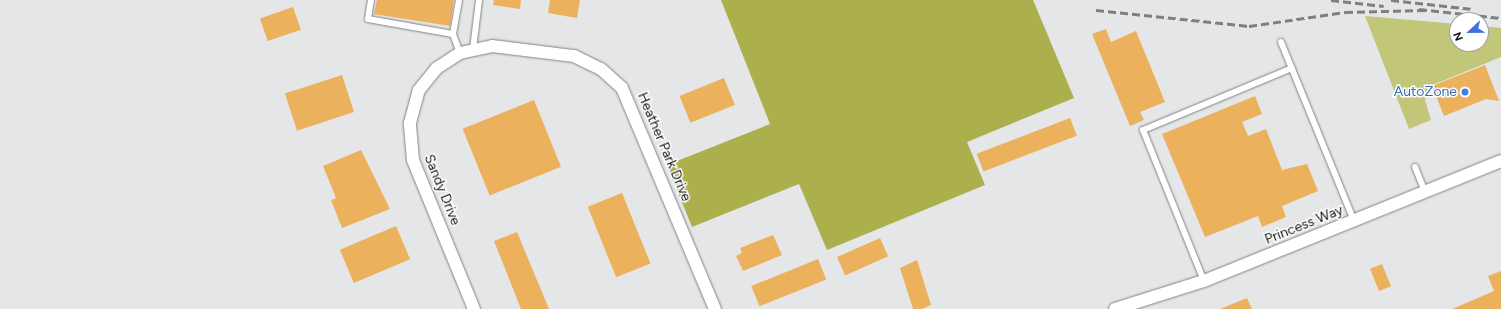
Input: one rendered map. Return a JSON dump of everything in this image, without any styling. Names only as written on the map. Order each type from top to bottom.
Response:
[{"type":"street","name":"Heather Park Drive","points":[[422,77],[460,53],[473,49],[515,47],[574,56],[591,62],[612,77],[630,102],[715,309]]},
{"type":"street","name":"Sandy Drive","points":[[422,77],[412,112],[410,146],[474,309]]},
{"type":"street","name":"Princess Way","points":[[1115,309],[1204,281],[1501,161]]},
{"type":"lane","points":[[371,0],[368,19],[454,34]]},
{"type":"lane","points":[[459,0],[454,34],[460,53]]},
{"type":"lane","points":[[473,49],[479,0]]},
{"type":"lane","points":[[1281,42],[1354,221]]},
{"type":"lane","points":[[1204,281],[1144,130],[1292,68]]},
{"type":"lane","points":[[1416,168],[1425,192]]},
{"type":"green space","points":[[1365,16],[1449,23],[1449,52],[1489,52],[1489,27],[1501,28],[1501,57],[1430,86],[1425,100],[1431,120],[1409,129]]},
{"type":"shaded area","points":[[721,0],[1033,0],[1074,98],[967,142],[985,185],[827,250],[799,184],[692,227],[667,165],[770,124]]},
{"type":"building","points":[[377,0],[454,0],[450,26],[374,14]]},
{"type":"building","points":[[494,0],[521,0],[520,9],[493,5]]},
{"type":"building","points":[[550,0],[580,0],[577,18],[548,13]]},
{"type":"building","points":[[293,7],[301,30],[268,41],[260,18]]},
{"type":"building","points":[[1106,29],[1111,42],[1136,31],[1165,102],[1140,112],[1144,120],[1130,126],[1092,34]]},
{"type":"building","name":"AutoZone","points":[[1485,65],[1499,101],[1486,99],[1444,116],[1432,86]]},
{"type":"building","points":[[342,75],[354,112],[297,131],[285,94]]},
{"type":"building","points":[[724,78],[735,105],[690,123],[679,96]]},
{"type":"building","points":[[1255,96],[1262,114],[1242,122],[1248,136],[1266,129],[1282,170],[1307,164],[1318,191],[1282,206],[1286,217],[1262,227],[1258,216],[1205,237],[1162,134]]},
{"type":"building","points":[[534,100],[561,167],[490,196],[463,129]]},
{"type":"building","points":[[1070,118],[1077,136],[983,172],[977,154]]},
{"type":"building","points":[[361,150],[390,209],[342,228],[331,200],[336,198],[323,166]]},
{"type":"building","points":[[622,193],[650,263],[616,277],[588,207]]},
{"type":"building","points":[[396,226],[410,259],[354,283],[340,250]]},
{"type":"building","points":[[517,232],[549,309],[521,309],[494,241]]},
{"type":"building","points":[[773,235],[782,255],[743,271],[736,256],[742,253],[740,248]]},
{"type":"building","points":[[880,238],[888,256],[845,275],[837,257]]},
{"type":"building","points":[[818,259],[826,279],[759,306],[751,286]]},
{"type":"building","points":[[917,260],[931,305],[922,309],[913,309],[900,268]]},
{"type":"building","points":[[1382,264],[1391,286],[1379,291],[1370,269]]},
{"type":"building","points":[[1501,271],[1501,309],[1452,309],[1494,291],[1488,276]]},
{"type":"building","points":[[1247,298],[1252,309],[1220,309]]},
{"type":"railway","points":[[1331,0],[1384,6]]},
{"type":"railway","points":[[1391,0],[1473,9]]},
{"type":"railway","points":[[1419,9],[1501,18]]},
{"type":"railway","points":[[1096,10],[1249,26],[1345,12],[1425,10]]},
{"type":"place","name":"AutoZone","points":[[1465,92]]}]
